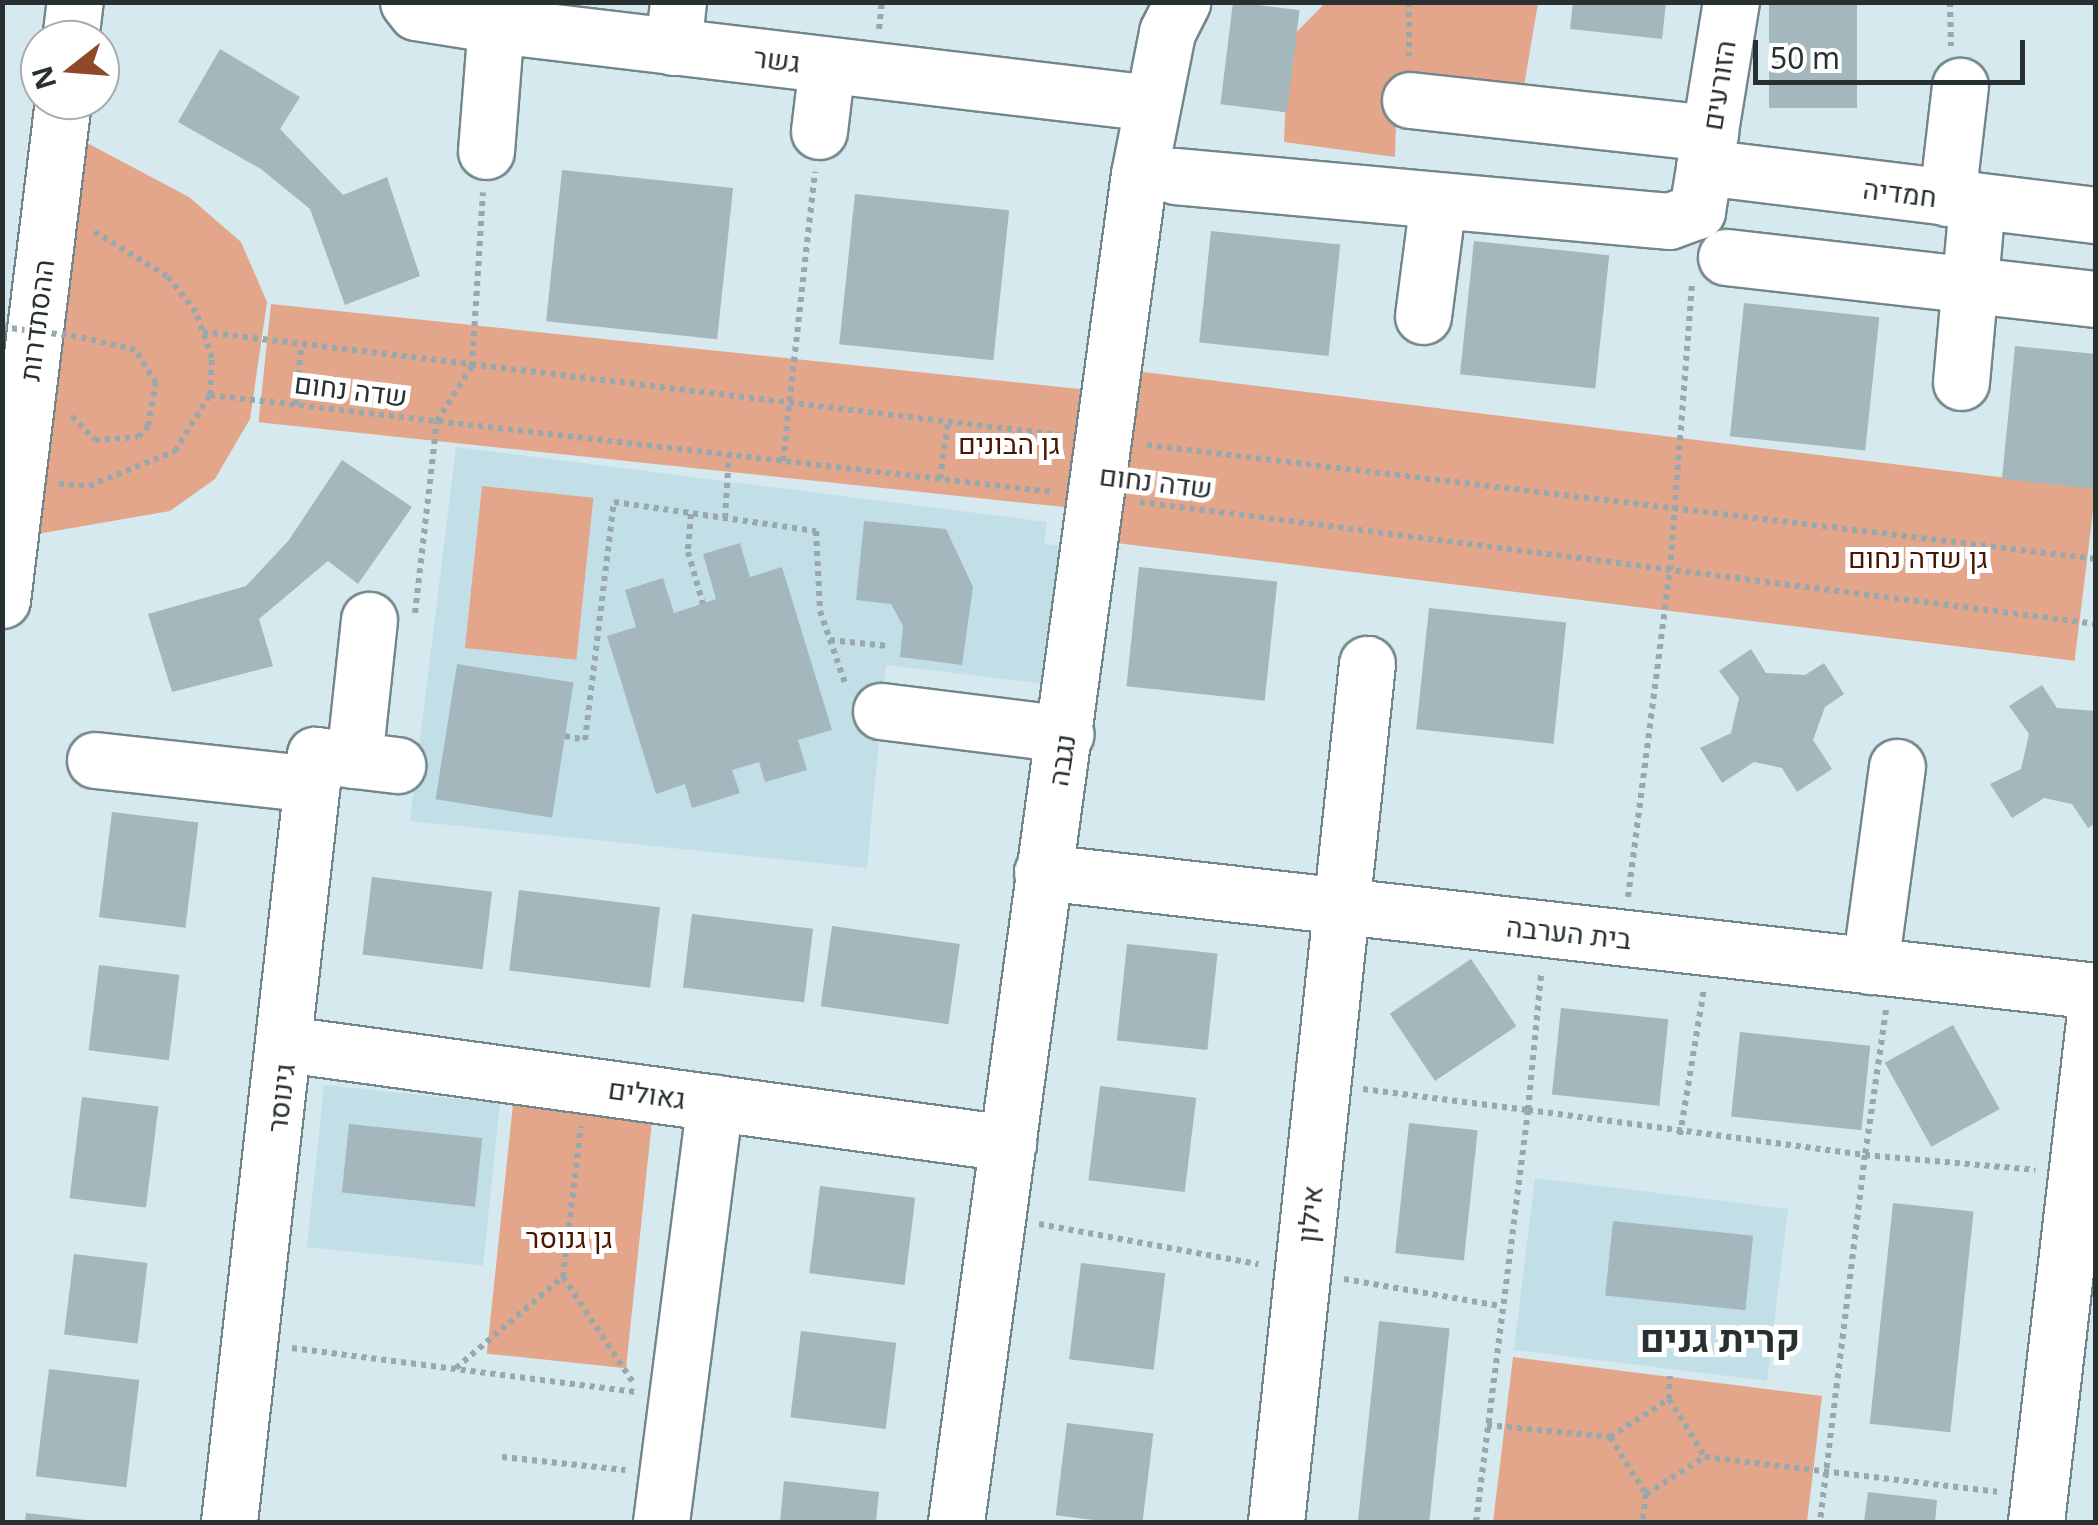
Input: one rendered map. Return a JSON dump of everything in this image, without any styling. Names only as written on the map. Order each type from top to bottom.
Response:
[{"type":"street","name":"גשר","points":[[408,2],[416,12],[496,25],[675,25],[826,65],[1151,103]]},
{"type":"street","name":"נגבה","points":[[956,1522],[1042,872],[1066,734],[1095,496],[1151,103],[1167,32],[1182,2]]},
{"type":"street","name":"הזורעים","points":[[1704,170],[1731,2]]},
{"type":"street","points":[[486,151],[496,25]]},
{"type":"street","points":[[819,131],[826,65]]},
{"type":"street","points":[[1960,86],[1962,199],[1970,285],[1961,382]]},
{"type":"street","name":"חמדיה","points":[[1410,100],[1704,170],[2096,215]]},
{"type":"street","name":"ההסתדרות","points":[[2,600],[61,120]]},
{"type":"street","points":[[1175,176],[1644,221],[1704,170]]},
{"type":"street","points":[[1423,316],[1438,201]]},
{"type":"street","points":[[1726,257],[2096,300]]},
{"type":"street","name":"גינוסר","points":[[229,1522],[286,1044],[391,626]]},
{"type":"street","name":"אילון","points":[[1276,1522],[1367,664]]},
{"type":"street","points":[[881,711],[1066,734]]},
{"type":"street","points":[[95,760],[354,769]]},
{"type":"street","points":[[1881,967],[1897,767]]},
{"type":"street","name":"בית הערבה","points":[[1042,872],[2096,992]]},
{"type":"street","points":[[2038,1510],[2096,1004]]},
{"type":"street","name":"גאולים","points":[[286,1044],[1008,1143]]},
{"type":"street","points":[[664,1498],[715,1102]]},
{"type":"path","points":[[783,461],[819,131]]},
{"type":"path","points":[[391,626],[437,421],[472,366],[486,151]]},
{"type":"path","points":[[1622,938],[1670,570],[1704,170]]},
{"type":"path","points":[[17,482],[90,486],[136,469],[175,451],[210,395],[212,358],[203,332],[167,276],[86,229],[85,247]]},
{"type":"path","points":[[75,356],[78,319]]},
{"type":"path","points":[[2,328],[115,340],[150,366],[153,408],[138,437],[95,440],[70,410]]},
{"type":"path","points":[[203,332],[1072,436]]},
{"type":"path","points":[[296,405],[300,346]]},
{"type":"path","name":"שדה נחום","points":[[210,395],[1095,496],[2096,624]]},
{"type":"path","points":[[940,479],[948,423]]},
{"type":"path","points":[[1133,443],[2096,559]]},
{"type":"path","points":[[724,518],[729,455]]},
{"type":"path","points":[[565,736],[586,740],[614,502],[816,531],[820,611],[852,703],[881,711]]},
{"type":"path","points":[[691,514],[688,552],[703,604]]},
{"type":"path","points":[[830,640],[888,646]]},
{"type":"path","points":[[1476,1522],[1500,1306],[1528,1110],[1545,929]]},
{"type":"path","points":[[1680,1134],[1710,948]]},
{"type":"path","points":[[1820,1522],[1865,1155],[1881,967]]},
{"type":"path","points":[[1322,1083],[1680,1134],[2076,1174]]},
{"type":"path","points":[[250,1343],[640,1392],[563,1276],[586,1085]]},
{"type":"path","points":[[998,1216],[1500,1306]]},
{"type":"path","points":[[455,1369],[563,1276]]},
{"type":"path","points":[[1670,1376],[1668,1399],[1705,1457]]},
{"type":"path","points":[[1487,1425],[1610,1437],[1668,1399]]},
{"type":"path","points":[[1610,1437],[1646,1494],[1642,1522]]},
{"type":"path","points":[[502,1457],[664,1498]]},
{"type":"path","points":[[1646,1494],[1705,1457],[2038,1510]]},
{"type":"shaded area","points":[[456,447],[1047,522],[1044,544],[1067,547],[1048,684],[886,665],[867,868],[410,821]]},
{"type":"shaded area","points":[[324,1085],[500,1104],[483,1266],[307,1247]]},
{"type":"shaded area","points":[[1535,1178],[1788,1209],[1767,1381],[1514,1350]]},
{"type":"green space","points":[[1325,3],[1538,3],[1524,86],[1397,84],[1395,157],[1284,142],[1288,41]]},
{"type":"green space","points":[[72,135],[189,197],[241,242],[267,302],[250,419],[215,479],[170,511],[20,537]]},
{"type":"green space","name":"גן הבונים","points":[[271,304],[1088,390],[1076,508],[259,422]]},
{"type":"green space","name":"גן שדה נחום","points":[[1127,370],[2096,489],[2075,661],[1106,542]]},
{"type":"green space","points":[[482,486],[593,498],[576,660],[465,648]]},
{"type":"green space","name":"גן גנוסר","points":[[513,1104],[652,1119],[626,1368],[487,1354]]},
{"type":"green space","points":[[1513,1357],[1822,1396],[1807,1522],[1493,1522]]},
{"type":"building","points":[[1233,2],[1300,10],[1287,112],[1220,104]]},
{"type":"building","points":[[1573,2],[1666,2],[1662,39],[1570,29]]},
{"type":"building","points":[[1769,2],[1857,2],[1857,108],[1769,108]]},
{"type":"building","points":[[220,49],[300,97],[280,129],[343,195],[387,177],[420,276],[345,305],[310,209],[261,169],[178,122]]},
{"type":"building","points":[[562,170],[733,188],[717,339],[546,321]]},
{"type":"building","points":[[855,194],[1009,210],[993,360],[839,344]]},
{"type":"building","points":[[1211,231],[1340,245],[1329,356],[1199,342]]},
{"type":"building","points":[[1474,241],[1609,255],[1595,388],[1460,374]]},
{"type":"building","points":[[1744,303],[1879,317],[1865,450],[1730,436]]},
{"type":"building","points":[[2015,346],[2096,354],[2096,489],[2002,479]]},
{"type":"building","points":[[342,460],[412,507],[358,584],[328,561],[259,619],[273,666],[172,692],[148,614],[246,586],[289,540]]},
{"type":"building","points":[[864,521],[946,529],[973,587],[962,665],[900,657],[903,626],[891,604],[856,600]]},
{"type":"building","points":[[740,543],[750,577],[782,567],[832,730],[798,740],[807,770],[765,782],[759,762],[732,770],[740,793],[692,808],[685,784],[656,794],[607,636],[636,627],[625,590],[663,578],[674,613],[716,599],[703,554]]},
{"type":"building","points":[[1139,567],[1277,582],[1265,701],[1126,686]]},
{"type":"building","points":[[1429,608],[1566,622],[1553,744],[1416,729]]},
{"type":"building","points":[[1751,649],[1766,673],[1805,675],[1824,663],[1844,694],[1825,707],[1813,740],[1832,769],[1797,792],[1782,768],[1754,762],[1722,783],[1700,748],[1731,733],[1739,698],[1719,671]]},
{"type":"building","points":[[457,664],[574,682],[552,818],[436,799]]},
{"type":"building","points":[[2042,685],[2057,708],[2096,711],[2096,823],[2088,828],[2072,804],[2044,798],[2012,818],[1990,784],[2021,769],[2029,734],[2009,706]]},
{"type":"building","points":[[112,812],[198,823],[185,928],[99,917]]},
{"type":"building","points":[[372,877],[492,892],[483,969],[362,954]]},
{"type":"building","points":[[519,890],[660,907],[650,988],[509,970]]},
{"type":"building","points":[[692,914],[813,929],[804,1002],[683,987]]},
{"type":"building","points":[[832,926],[960,944],[948,1024],[821,1006]]},
{"type":"building","points":[[1127,944],[1218,954],[1207,1050],[1117,1040]]},
{"type":"building","points":[[1471,959],[1516,1026],[1435,1081],[1390,1014]]},
{"type":"building","points":[[99,965],[179,975],[169,1060],[89,1050]]},
{"type":"building","points":[[1561,1008],[1668,1019],[1659,1106],[1552,1095]]},
{"type":"building","points":[[1953,1025],[2000,1109],[1931,1147],[1885,1063]]},
{"type":"building","points":[[1740,1032],[1870,1046],[1861,1130],[1731,1117]]},
{"type":"building","points":[[1100,1086],[1196,1098],[1185,1192],[1088,1180]]},
{"type":"building","points":[[82,1097],[158,1106],[146,1208],[70,1198]]},
{"type":"building","points":[[1409,1123],[1478,1130],[1464,1260],[1395,1253]]},
{"type":"building","points":[[349,1124],[482,1138],[475,1207],[342,1193]]},
{"type":"building","points":[[820,1186],[915,1198],[905,1285],[809,1273]]},
{"type":"building","points":[[1893,1203],[1974,1211],[1950,1432],[1870,1424]]},
{"type":"building","points":[[1613,1221],[1753,1236],[1745,1310],[1605,1296]]},
{"type":"building","points":[[74,1254],[147,1263],[138,1343],[64,1334]]},
{"type":"building","points":[[1081,1263],[1165,1273],[1154,1370],[1069,1359]]},
{"type":"building","points":[[1379,1321],[1450,1328],[1429,1522],[1358,1522]]},
{"type":"building","points":[[801,1331],[896,1343],[886,1429],[790,1417]]},
{"type":"building","points":[[49,1369],[139,1380],[126,1487],[36,1476]]},
{"type":"building","points":[[1067,1423],[1153,1434],[1142,1522],[1056,1515]]},
{"type":"building","points":[[784,1481],[879,1492],[876,1522],[780,1522]]},
{"type":"building","points":[[1868,1492],[1937,1500],[1935,1522],[1864,1522]]},
{"type":"building","points":[[26,1513],[87,1520],[87,1522],[25,1522]]},
{"type":"district","name":"קרית גנים","points":[[1720,1338]]}]
